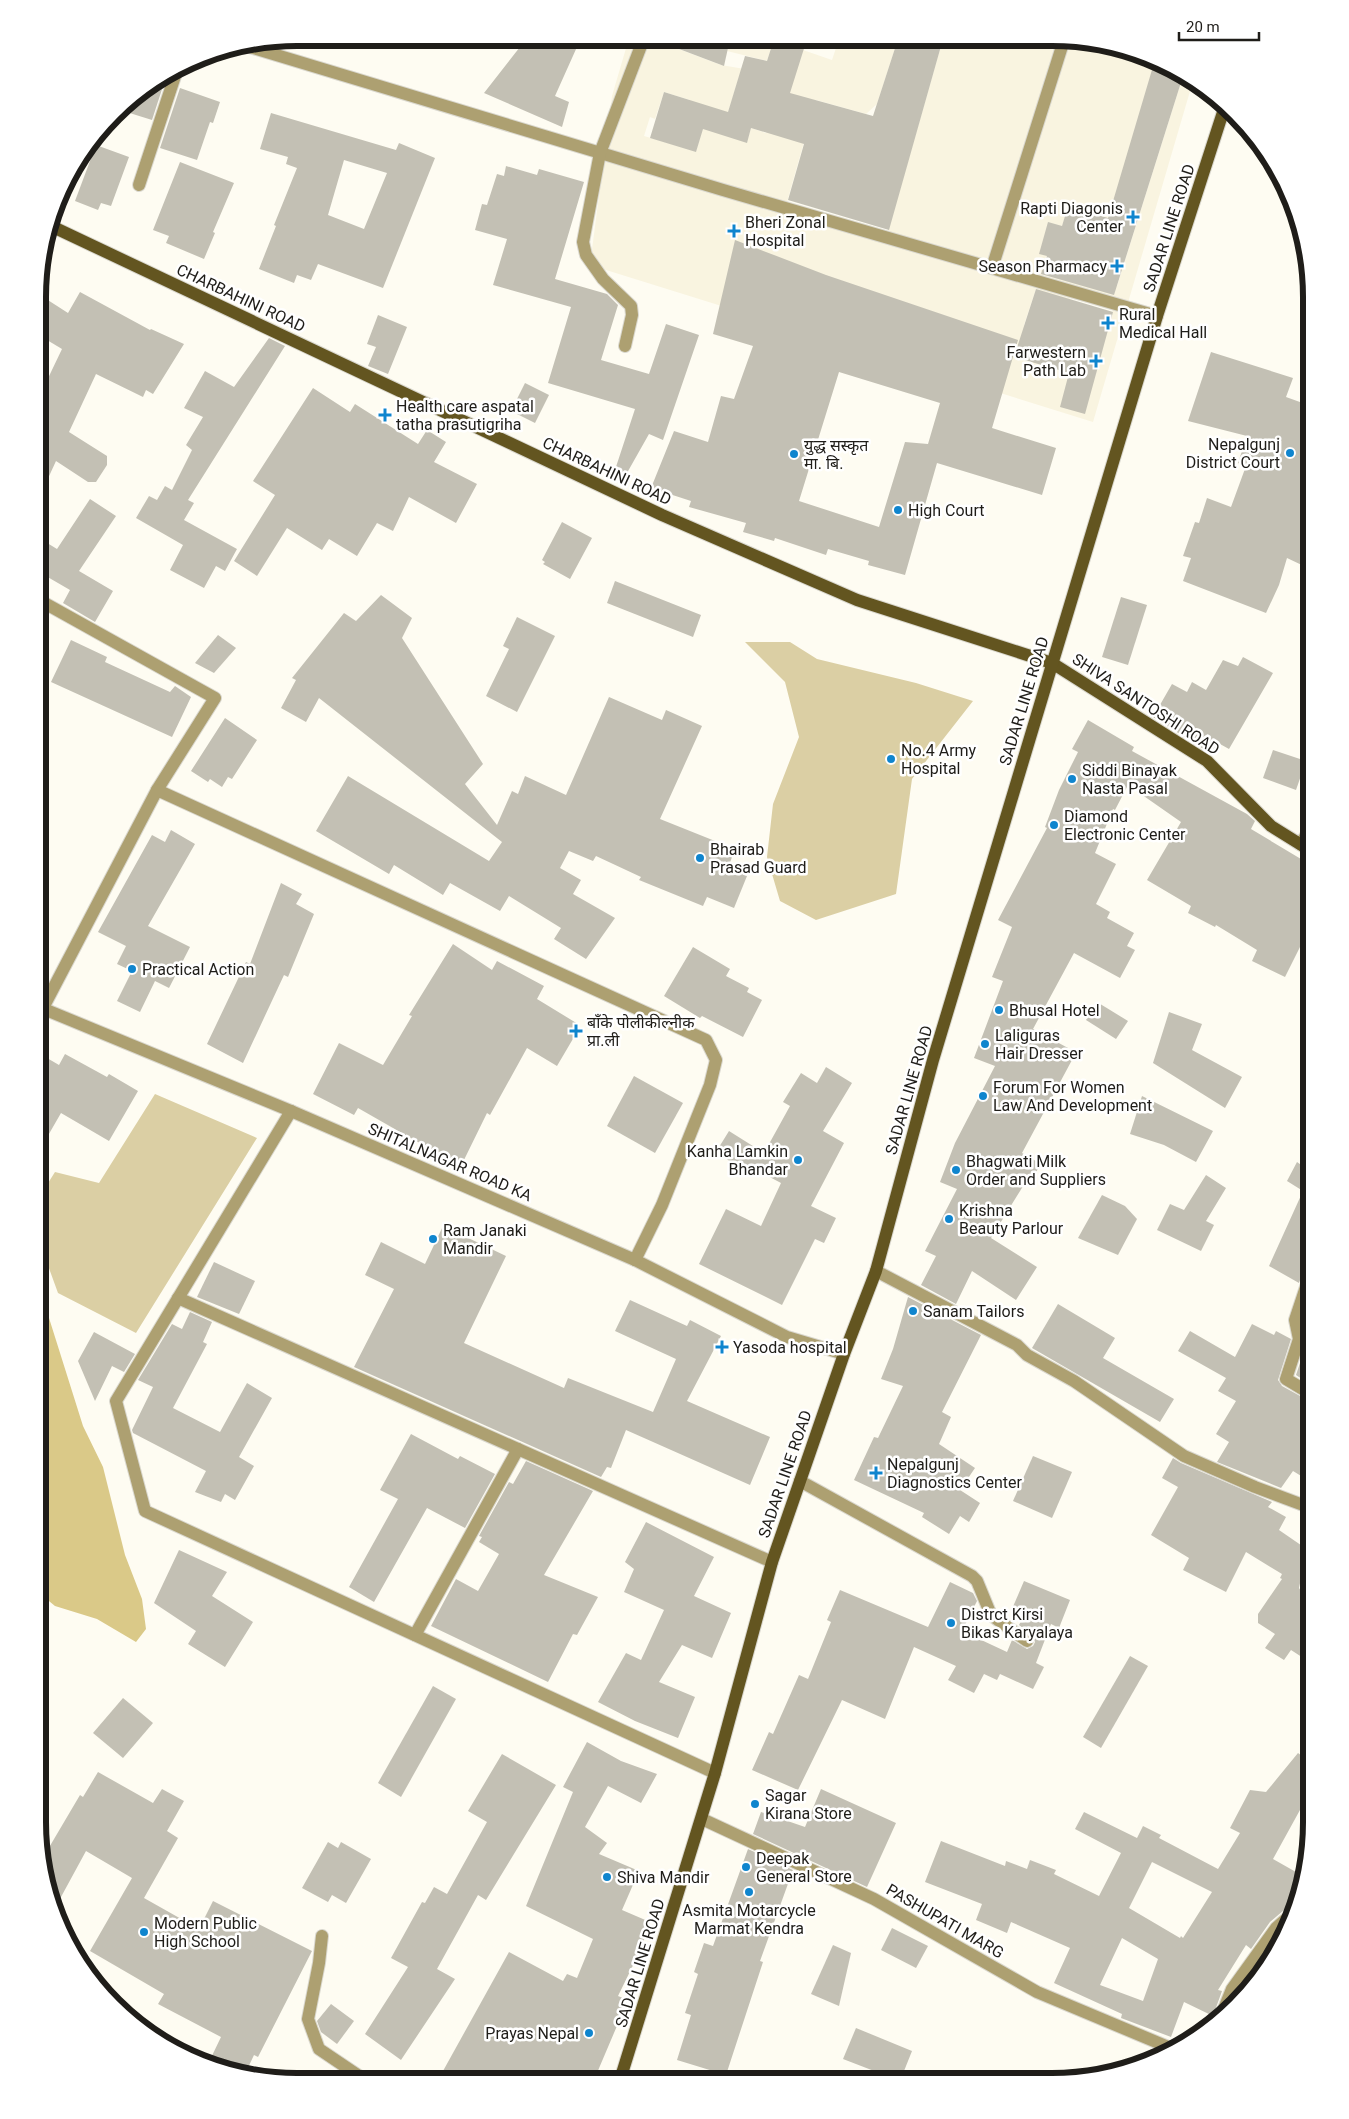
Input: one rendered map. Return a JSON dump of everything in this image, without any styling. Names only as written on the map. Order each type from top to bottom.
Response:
[{"type":"main road","name":"SADAR LINE ROAD","points":[[622,2073],[702,1819],[772,1562],[844,1354],[876,1271],[933,1060],[1157,316],[1223,114]]},
{"type":"main road","name":"CHARBAHINI ROAD","points":[[56,229],[662,515],[857,600],[1052,663]]},
{"type":"main road","name":"SHIVA SANTOSHI ROAD","points":[[1052,663],[1207,761],[1271,826],[1303,846]]},
{"type":"street","points":[[625,346],[632,314],[631,306],[603,279],[586,255],[583,242],[600,153],[641,46]]},
{"type":"street","points":[[992,268],[1062,47]]},
{"type":"street","points":[[258,49],[600,153],[1157,316]]},
{"type":"street","points":[[139,185],[174,79]]},
{"type":"street","points":[[46,604],[215,698],[157,790],[46,998]]},
{"type":"street","points":[[157,790],[706,1040],[716,1060],[710,1085],[662,1205],[635,1260]]},
{"type":"street","name":"SHITALNAGAR ROAD KA","points":[[46,1009],[291,1111],[635,1260],[787,1337],[844,1354]]},
{"type":"street","points":[[291,1111],[116,1401],[145,1511],[715,1773]]},
{"type":"street","points":[[876,1271],[1017,1344],[1027,1355],[1074,1381],[1184,1456],[1254,1488],[1303,1505]]},
{"type":"street","points":[[1303,1295],[1294,1320],[1299,1339],[1286,1379],[1303,1389]]},
{"type":"street","points":[[178,1298],[772,1562]]},
{"type":"street","points":[[415,1635],[518,1449]]},
{"type":"street","points":[[800,1481],[972,1576],[977,1582],[991,1615],[1027,1641]]},
{"type":"street","name":"PASHUPATI MARG","points":[[702,1819],[874,1899],[1037,1992],[1165,2046]]},
{"type":"street","points":[[1227,2001],[1232,1989],[1282,1923]]},
{"type":"street","points":[[322,1936],[308,2019],[319,2049],[355,2073]]},
{"type":"shaded area","name":"Bheri Zonal Hospital","points":[[627,46],[671,46],[721,65],[774,74],[800,61],[803,50],[832,60],[837,46],[896,46],[877,104],[866,114],[816,100],[787,202],[887,235],[941,46],[1051,46],[1084,48],[1116,55],[1154,68],[1091,277],[1117,286],[1181,83],[1191,89],[1093,422],[590,265],[612,96]],"holes":[[[739,77],[779,89],[766,133],[751,128],[747,142],[725,122]],[[664,92],[690,100],[687,111],[692,135],[700,138],[696,151],[644,136],[650,117],[655,119]],[[1069,206],[1102,216],[1087,267],[1062,226]],[[1036,289],[1041,331],[1024,325]],[[1070,298],[1113,310],[1094,379],[1050,367]]]},
{"type":"shaded area","points":[[728,46],[772,46],[767,61],[727,51]]},
{"type":"shaded area","points":[[745,642],[790,642],[817,659],[916,683],[973,701],[912,779],[896,894],[816,920],[780,901],[767,857],[773,804],[799,737],[785,682]]},
{"type":"shaded area","points":[[155,1094],[257,1138],[136,1333],[58,1293],[46,1260],[46,1186],[55,1172],[99,1183]]},
{"type":"shaded area","points":[[46,1308],[83,1426],[103,1467],[125,1555],[142,1599],[146,1629],[136,1642],[97,1619],[55,1606],[46,1599]]},
{"type":"building","points":[[521,46],[577,46],[555,96],[569,102],[562,127],[484,93]]},
{"type":"building","points":[[671,46],[728,46],[724,66]]},
{"type":"building","points":[[772,46],[805,46],[790,93],[873,116],[896,46],[941,46],[889,230],[788,200],[804,144],[751,128],[747,143],[703,129],[696,152],[650,138],[664,92],[728,112],[745,56],[767,61]]},
{"type":"building","points":[[1153,67],[1181,83],[1114,295],[1041,274],[1047,256],[1039,254],[1048,222],[1062,226],[1068,206],[1108,218]]},
{"type":"building","points":[[163,86],[152,120],[128,113]]},
{"type":"building","points":[[180,88],[220,102],[213,123],[210,122],[197,160],[160,148]]},
{"type":"building","points":[[271,113],[396,150],[399,143],[435,158],[383,288],[318,264],[311,280],[297,275],[294,283],[259,269],[297,168],[286,164],[288,157],[260,149]],"holes":[[[344,160],[387,173],[364,229],[328,215]]]},
{"type":"building","points":[[98,146],[129,157],[111,206],[101,203],[98,210],[75,201],[94,151]]},
{"type":"building","points":[[180,162],[234,183],[213,232],[215,233],[204,259],[166,243],[169,236],[153,230]]},
{"type":"building","points":[[506,166],[537,175],[539,169],[584,182],[555,279],[607,294],[618,305],[601,360],[649,374],[666,324],[699,335],[663,440],[649,434],[623,480],[613,476],[635,409],[548,383],[571,307],[493,285],[507,239],[475,230],[482,204],[487,205],[497,174],[504,176]]},
{"type":"building","points":[[735,240],[826,275],[1018,340],[992,428],[1056,448],[1042,495],[937,463],[905,575],[868,565],[869,561],[828,549],[826,555],[775,538],[774,541],[743,532],[746,523],[689,507],[691,501],[651,488],[674,431],[708,442],[721,396],[734,399],[753,346],[713,334]],"holes":[[[839,372],[940,403],[928,444],[905,442],[879,527],[799,501]]]},
{"type":"building","points":[[1036,289],[1113,312],[1085,414],[1060,407],[1069,373],[1014,357]]},
{"type":"building","points":[[80,292],[150,330],[184,344],[153,394],[146,390],[143,397],[96,374],[69,432],[107,456],[107,465],[96,482],[88,482],[56,461],[46,483],[46,382],[62,349],[46,340],[46,299],[68,313]]},
{"type":"building","points":[[378,315],[407,327],[388,374],[368,366],[376,347],[367,344]]},
{"type":"building","points":[[269,338],[285,346],[188,500],[194,503],[184,520],[237,549],[225,571],[216,566],[204,588],[170,570],[183,545],[136,518],[149,496],[157,500],[165,486],[172,490],[192,450],[186,445],[203,417],[184,408],[205,371],[234,387]]},
{"type":"building","points":[[1211,352],[1293,378],[1286,397],[1303,403],[1303,566],[1287,558],[1279,585],[1266,613],[1183,581],[1191,558],[1183,556],[1195,522],[1199,523],[1207,498],[1231,507],[1246,466],[1238,463],[1247,436],[1188,421]]},
{"type":"building","points":[[525,383],[549,395],[535,423],[511,411]]},
{"type":"building","points":[[313,388],[350,412],[355,404],[418,444],[427,430],[446,442],[434,462],[477,484],[456,523],[409,497],[393,531],[377,523],[357,556],[329,539],[322,550],[287,528],[257,576],[234,561],[275,495],[253,481]]},
{"type":"building","points":[[90,499],[116,516],[79,571],[113,591],[95,622],[63,603],[70,590],[46,576],[46,542],[57,549]]},
{"type":"building","points":[[562,522],[592,538],[570,579],[543,564],[545,562],[542,560]]},
{"type":"building","points":[[615,581],[701,615],[693,637],[607,603]]},
{"type":"building","points":[[381,595],[412,618],[402,638],[483,764],[465,784],[497,825],[512,791],[518,794],[525,776],[566,795],[609,697],[662,720],[666,710],[702,726],[660,819],[735,849],[728,868],[747,876],[734,908],[707,897],[703,906],[639,880],[641,877],[596,856],[593,861],[569,851],[560,868],[581,880],[573,894],[615,918],[586,959],[554,939],[561,928],[509,896],[500,911],[450,883],[443,895],[394,865],[389,874],[316,831],[348,776],[489,861],[502,842],[319,698],[306,722],[281,708],[296,680],[292,678],[344,613],[356,621]]},
{"type":"building","points":[[1121,597],[1147,605],[1128,665],[1102,657]]},
{"type":"building","points":[[517,617],[555,636],[517,712],[486,696],[509,649],[503,646]]},
{"type":"building","points":[[218,635],[236,648],[214,673],[195,663]]},
{"type":"building","points":[[71,640],[107,657],[105,662],[170,692],[175,686],[191,697],[172,737],[51,682]]},
{"type":"building","points":[[1243,657],[1273,673],[1229,749],[1220,744],[1213,755],[1153,717],[1172,684],[1187,692],[1192,682],[1206,690],[1223,660],[1238,666]]},
{"type":"building","points":[[225,718],[257,740],[232,779],[228,777],[222,787],[210,779],[208,782],[191,771]]},
{"type":"building","points":[[1088,720],[1134,747],[1132,751],[1247,814],[1255,821],[1251,829],[1303,860],[1303,941],[1285,977],[1252,961],[1257,950],[1216,925],[1215,927],[1188,913],[1191,906],[1147,880],[1181,822],[1128,785],[1115,810],[1113,809],[1095,853],[1116,864],[1096,904],[1110,912],[1107,918],[1134,933],[1127,946],[1135,950],[1120,978],[1074,953],[1033,1029],[1068,1048],[1064,1056],[1072,1060],[1022,1153],[1041,1164],[1028,1185],[1025,1183],[991,1238],[1037,1267],[1016,1300],[972,1271],[956,1304],[921,1285],[936,1256],[925,1251],[957,1189],[940,1182],[955,1143],[995,1066],[974,1058],[1003,981],[992,977],[1012,927],[998,920],[1047,828],[1045,827],[1059,790],[1078,752],[1072,749]]},
{"type":"building","points":[[1273,750],[1303,760],[1303,770],[1296,790],[1263,778]]},
{"type":"building","points":[[171,830],[195,844],[148,926],[190,947],[169,988],[155,981],[140,1012],[117,1001],[132,971],[117,964],[126,946],[98,932],[152,835],[165,842]]},
{"type":"building","points":[[281,883],[302,894],[296,904],[314,914],[288,977],[284,975],[243,1063],[207,1044],[246,962],[250,964]]},
{"type":"building","points":[[453,944],[492,970],[497,961],[544,986],[537,999],[578,1024],[574,1030],[577,1032],[557,1066],[527,1048],[490,1115],[487,1113],[462,1164],[414,1140],[358,1108],[354,1115],[313,1094],[339,1043],[383,1065],[412,1016],[409,1015]]},
{"type":"building","points":[[693,947],[730,969],[726,976],[749,988],[747,992],[762,1000],[743,1037],[702,1016],[700,1018],[664,996]]},
{"type":"building","points":[[1097,1002],[1128,1021],[1116,1039],[1086,1020]]},
{"type":"building","points":[[1169,1012],[1202,1024],[1192,1050],[1242,1077],[1225,1108],[1153,1063]]},
{"type":"building","points":[[65,1054],[107,1077],[109,1074],[138,1091],[109,1141],[61,1113],[46,1139],[46,1060],[47,1058],[59,1065]]},
{"type":"building","points":[[826,1067],[852,1083],[823,1131],[844,1143],[811,1206],[836,1218],[824,1243],[815,1239],[782,1305],[699,1264],[726,1209],[761,1226],[781,1183],[743,1163],[740,1168],[716,1152],[729,1131],[764,1153],[790,1106],[783,1102],[801,1073],[817,1083]]},
{"type":"building","points":[[634,1076],[683,1103],[655,1153],[607,1126]]},
{"type":"building","points":[[1142,1096],[1213,1131],[1196,1162],[1164,1145],[1130,1134]]},
{"type":"building","points":[[1297,1162],[1303,1166],[1303,1191],[1287,1181]]},
{"type":"building","points":[[1206,1175],[1226,1188],[1206,1221],[1214,1225],[1201,1251],[1157,1230],[1170,1204],[1184,1210]]},
{"type":"building","points":[[1303,1191],[1303,1272],[1299,1283],[1269,1266]]},
{"type":"building","points":[[1102,1195],[1125,1206],[1137,1219],[1118,1255],[1078,1238]]},
{"type":"building","points":[[443,1226],[506,1256],[464,1343],[564,1388],[568,1378],[653,1412],[676,1359],[615,1331],[630,1300],[687,1326],[690,1320],[721,1336],[687,1401],[770,1437],[750,1485],[626,1430],[611,1468],[607,1467],[601,1477],[354,1367],[394,1289],[365,1275],[381,1242],[425,1264]]},
{"type":"building","points":[[214,1262],[255,1281],[239,1314],[197,1297]]},
{"type":"building","points":[[908,1297],[981,1335],[942,1412],[951,1417],[939,1444],[975,1468],[960,1490],[980,1503],[969,1522],[960,1516],[949,1534],[922,1517],[924,1513],[854,1480],[874,1437],[878,1438],[903,1386],[881,1379],[893,1349]]},
{"type":"building","points":[[1058,1304],[1115,1338],[1103,1358],[1174,1399],[1160,1422],[1032,1348]]},
{"type":"building","points":[[190,1312],[212,1322],[203,1342],[207,1344],[173,1408],[220,1432],[247,1383],[272,1398],[239,1457],[254,1466],[235,1500],[225,1494],[221,1502],[195,1492],[206,1471],[133,1433],[132,1430],[153,1387],[138,1380],[172,1324],[182,1329]]},
{"type":"building","points":[[1252,1324],[1274,1335],[1276,1331],[1291,1339],[1278,1380],[1282,1386],[1303,1398],[1303,1477],[1293,1471],[1281,1488],[1217,1462],[1229,1442],[1216,1434],[1236,1401],[1218,1391],[1226,1378],[1178,1351],[1190,1331],[1235,1357]]},
{"type":"building","points":[[94,1332],[135,1354],[124,1372],[112,1366],[95,1401],[78,1361]]},
{"type":"building","points":[[1303,1354],[1303,1380],[1296,1375]]},
{"type":"building","points":[[411,1434],[458,1459],[460,1456],[495,1474],[465,1528],[427,1508],[374,1602],[349,1587],[398,1499],[380,1490]]},
{"type":"building","points":[[1033,1456],[1072,1472],[1052,1518],[1013,1501]]},
{"type":"building","points":[[1173,1458],[1272,1502],[1268,1507],[1286,1517],[1279,1530],[1303,1546],[1303,1569],[1299,1588],[1303,1594],[1303,1658],[1291,1650],[1284,1660],[1265,1648],[1275,1634],[1258,1623],[1258,1614],[1282,1579],[1280,1578],[1282,1574],[1246,1552],[1226,1592],[1183,1570],[1189,1558],[1151,1535],[1178,1487],[1162,1478]]},
{"type":"building","points":[[526,1461],[593,1491],[544,1575],[598,1597],[577,1635],[573,1634],[548,1682],[431,1626],[456,1579],[478,1591],[499,1554],[479,1542],[482,1537],[479,1536],[509,1482],[513,1484]]},
{"type":"building","points":[[646,1522],[714,1557],[694,1596],[731,1613],[712,1658],[682,1645],[659,1682],[695,1697],[678,1738],[635,1721],[598,1702],[626,1653],[641,1660],[664,1610],[624,1592],[634,1569],[625,1562]]},
{"type":"building","points":[[179,1550],[227,1572],[212,1596],[253,1622],[225,1667],[188,1644],[196,1631],[154,1603]]},
{"type":"building","points":[[1024,1581],[1070,1600],[1059,1628],[1051,1624],[1036,1663],[1044,1667],[1033,1689],[1000,1674],[997,1680],[984,1674],[974,1693],[948,1680],[956,1666],[914,1647],[885,1719],[842,1700],[798,1790],[752,1770],[769,1732],[773,1734],[799,1675],[808,1679],[831,1622],[827,1620],[840,1590],[928,1627],[950,1582],[973,1593],[977,1601],[962,1631],[1007,1652],[1012,1640],[1027,1649],[1033,1646],[1035,1642],[1032,1635],[1019,1625],[1025,1614],[1012,1609]]},
{"type":"building","points":[[1130,1656],[1148,1666],[1101,1748],[1083,1737]]},
{"type":"building","points":[[433,1686],[456,1699],[401,1797],[378,1783]]},
{"type":"building","points":[[123,1698],[153,1723],[123,1758],[93,1733]]},
{"type":"building","points":[[587,1742],[621,1761],[657,1774],[641,1803],[608,1786],[585,1827],[607,1843],[599,1854],[639,1871],[622,1910],[650,1922],[641,1949],[618,1996],[628,2000],[597,2073],[442,2073],[509,1952],[563,1981],[567,1974],[577,1978],[593,1939],[526,1906],[573,1792],[563,1787]]},
{"type":"building","points":[[1298,1753],[1303,1757],[1303,1805],[1273,1859],[1297,1873],[1287,1907],[1270,1922],[1251,1949],[1246,1945],[1218,1990],[1222,1991],[1214,2012],[1211,2015],[1184,2002],[1171,2037],[1121,2018],[1122,2014],[1054,1983],[1070,1948],[1011,1922],[1007,1933],[976,1920],[982,1904],[925,1882],[941,1841],[1005,1866],[1006,1861],[1027,1869],[1030,1860],[1056,1870],[1054,1874],[1099,1896],[1121,1853],[1075,1829],[1084,1812],[1137,1838],[1143,1826],[1161,1835],[1159,1838],[1218,1869],[1240,1833],[1230,1828],[1250,1790],[1266,1792]],"holes":[[[1152,1862],[1212,1892],[1183,1938],[1129,1908]],[[1122,1938],[1158,1959],[1143,2001],[1100,1985]]]},
{"type":"building","points":[[502,1754],[556,1785],[486,1900],[478,1895],[437,1969],[455,1979],[401,2060],[365,2034],[408,1967],[391,1958],[422,1902],[425,1903],[434,1887],[447,1894],[487,1822],[468,1811]]},
{"type":"building","points":[[98,1772],[153,1803],[162,1789],[184,1801],[167,1831],[178,1838],[144,1898],[199,1929],[213,1901],[312,1951],[258,2057],[254,2055],[248,2068],[211,2057],[221,2037],[158,2004],[164,1994],[90,1951],[132,1878],[86,1851],[59,1900],[48,1850],[80,1795],[83,1797]]},
{"type":"building","points":[[821,1789],[896,1823],[867,1887],[753,1834],[761,1812],[805,1827]]},
{"type":"building","points":[[328,1842],[338,1848],[341,1842],[371,1859],[346,1903],[332,1895],[328,1902],[302,1888]]},
{"type":"building","points":[[748,1849],[793,1870],[760,1961],[763,1962],[727,2073],[719,2073],[677,2060],[691,2015],[685,2013],[698,1974],[694,1972],[704,1943],[713,1946]]},
{"type":"building","points":[[892,1928],[928,1946],[916,1968],[881,1950]]},
{"type":"building","points":[[833,1945],[851,1953],[839,2006],[811,1994]]},
{"type":"building","points":[[331,2004],[354,2021],[337,2044],[321,2032],[317,2021]]},
{"type":"building","points":[[856,2028],[912,2051],[903,2073],[879,2073],[843,2059]]},
{"type":"place","name":"Rapti Diagonis Center","points":[[1133,217]]},
{"type":"place","name":"Bheri Zonal Hospital","points":[[734,231]]},
{"type":"place","name":"Season Pharmacy","points":[[1117,266]]},
{"type":"place","name":"Rural Medical Hall","points":[[1108,323]]},
{"type":"place","name":"Farwestern Path Lab","points":[[1096,361]]},
{"type":"place","name":"Health care aspatal tatha prasutigriha","points":[[385,415]]},
{"type":"place","name":"Nepalgunj District Court","points":[[1290,453]]},
{"type":"place","name":"युद्ध सस्कृत मा. बि.","points":[[794,454]]},
{"type":"place","name":"High Court","points":[[898,510]]},
{"type":"place","name":"No.4 Army Hospital","points":[[891,759]]},
{"type":"place","name":"Siddi Binayak Nasta Pasal","points":[[1072,779]]},
{"type":"place","name":"Diamond Electronic Center","points":[[1054,825]]},
{"type":"place","name":"Bhairab Prasad Guard","points":[[700,858]]},
{"type":"place","name":"Practical Action","points":[[132,969]]},
{"type":"place","name":"Bhusal Hotel","points":[[999,1010]]},
{"type":"place","name":"बाँके पोलीकील्नीक प्रा.ली","points":[[576,1031]]},
{"type":"place","name":"Laliguras Hair Dresser","points":[[985,1044]]},
{"type":"place","name":"Forum For Women Law And Development","points":[[983,1096]]},
{"type":"place","name":"Kanha Lamkin Bhandar","points":[[798,1160]]},
{"type":"place","name":"Bhagwati Milk Order and Suppliers","points":[[956,1170]]},
{"type":"place","name":"Krishna Beauty Parlour","points":[[949,1219]]},
{"type":"place","name":"Ram Janaki Mandir","points":[[433,1239]]},
{"type":"place","name":"Sanam Tailors","points":[[913,1311]]},
{"type":"place","name":"Yasoda hospital","points":[[722,1347]]},
{"type":"place","name":"Nepalgunj Diagnostics Center","points":[[876,1473]]},
{"type":"place","name":"Distrct Kirsi Bikas Karyalaya","points":[[951,1623]]},
{"type":"place","name":"Sagar Kirana Store","points":[[755,1804]]},
{"type":"place","name":"Deepak General Store","points":[[746,1867]]},
{"type":"place","name":"Shiva Mandir","points":[[607,1877]]},
{"type":"place","name":"Asmita Motarcycle Marmat Kendra","points":[[749,1892]]},
{"type":"place","name":"Modern Public High School","points":[[144,1932]]},
{"type":"place","name":"Prayas Nepal","points":[[589,2033]]}]
